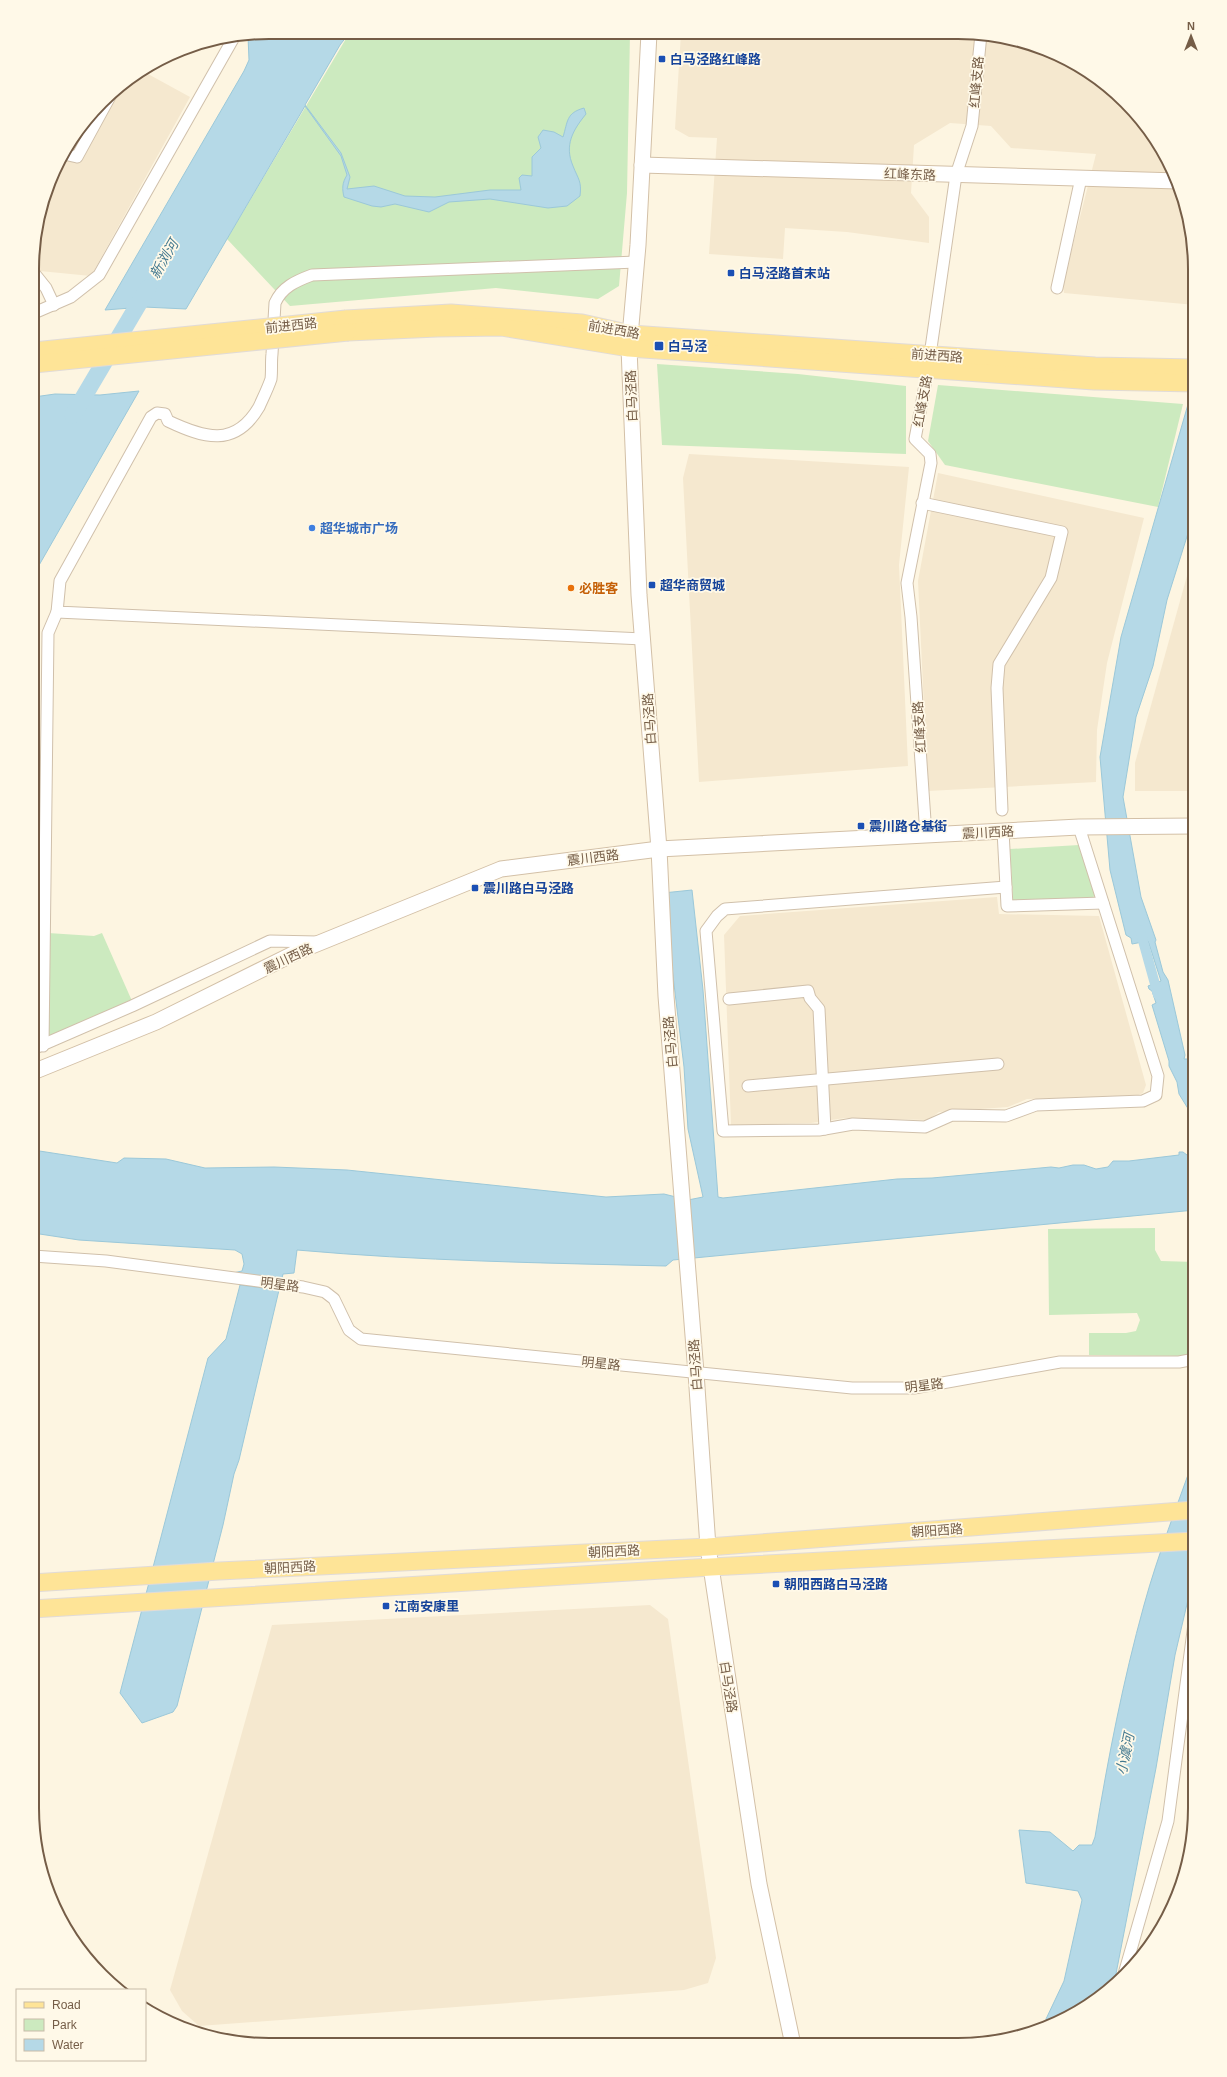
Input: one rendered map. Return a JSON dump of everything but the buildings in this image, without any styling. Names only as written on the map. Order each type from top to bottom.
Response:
[{"type":"main road","name":"白马泾路","points":[[649,39],[630,341],[643,639],[659,849],[666,996],[683,1198],[708,1547],[759,1884],[792,2038]]},
{"type":"main road","name":"红峰东路","points":[[642,165],[1171,181]]},
{"type":"main road","name":"前进西路","points":[[39,351],[347,326],[436,328],[501,327],[630,341],[928,362],[1095,366],[1188,376]]},
{"type":"main road","name":"前进西路","points":[[39,363],[347,326]]},
{"type":"main road","name":"震川西路","points":[[39,1070],[156,1022],[297,952],[500,869],[659,849],[1079,827],[1188,826]]},
{"type":"main road","name":"朝阳西路","points":[[39,1583],[219,1571],[708,1547],[1188,1511]]},
{"type":"main road","name":"朝阳西路","points":[[39,1609],[711,1566],[1188,1542]]},
{"type":"street","name":"红峰支路","points":[[926,835],[912,625],[907,583],[931,463],[930,454],[915,439],[956,175],[972,126],[980,40]]},
{"type":"street","points":[[39,311],[71,297],[99,276],[232,42]]},
{"type":"street","points":[[69,155],[77,157],[103,109]]},
{"type":"street","points":[[1057,288],[1081,178]]},
{"type":"street","points":[[39,1006],[48,633],[57,612],[60,581],[151,417],[157,413],[165,414],[168,421],[180,427],[200,435],[215,436],[234,434],[250,421],[262,400],[271,378],[275,303],[279,293],[293,282],[312,274],[636,262]]},
{"type":"street","points":[[39,279],[46,288],[54,305]]},
{"type":"street","points":[[922,503],[1062,532],[1052,578],[999,664],[997,688],[1002,810]]},
{"type":"street","points":[[57,612],[643,639]]},
{"type":"street","points":[[1006,887],[725,909],[717,916],[706,931],[723,1131],[826,1129],[853,1124],[925,1127],[952,1115],[1006,1116],[1036,1105],[1143,1102],[1156,1095],[1158,1076],[1079,827]]},
{"type":"street","points":[[1003,831],[1006,906],[1103,903]]},
{"type":"street","points":[[39,1047],[270,941],[322,942]]},
{"type":"street","points":[[729,999],[808,991],[810,998],[819,1009],[826,1129]]},
{"type":"street","points":[[748,1086],[998,1064]]},
{"type":"street","name":"明星路","points":[[39,1256],[106,1261],[303,1287],[325,1292],[334,1300],[349,1330],[361,1339],[852,1388],[914,1388],[1060,1362],[1179,1362],[1188,1360]]},
{"type":"street","points":[[1127,1965],[1168,1821],[1188,1663]]},
{"type":"shaded area","points":[[681,39],[973,39],[1003,43],[1032,51],[1060,63],[1098,86],[1121,106],[1141,129],[1149,141],[1171,181],[1184,224],[1188,254],[1188,304],[1064,293],[1063,284],[1096,154],[1011,148],[991,126],[950,123],[914,145],[911,193],[929,217],[929,243],[847,232],[785,228],[783,259],[709,254],[717,138],[689,137],[675,129]]},
{"type":"shaded area","points":[[148,74],[190,97],[91,276],[40,271],[39,254],[43,224],[56,181],[78,141],[96,117],[129,86]]},
{"type":"shaded area","points":[[689,454],[909,467],[899,565],[908,766],[699,782],[683,478]]},
{"type":"shaded area","points":[[938,473],[1144,518],[1107,663],[1097,730],[1096,782],[928,791],[918,581]]},
{"type":"shaded area","points":[[1188,572],[1188,791],[1135,791],[1135,763]]},
{"type":"shaded area","points":[[997,897],[999,914],[1099,916],[1146,1085],[1143,1093],[1136,1096],[1027,1099],[1008,1107],[939,1112],[928,1120],[845,1118],[811,1123],[731,1125],[724,935],[740,916]]},
{"type":"shaded area","name":"江南安康里","points":[[650,1605],[668,1619],[716,1958],[708,1983],[684,1990],[199,2026],[182,2011],[170,1990],[272,1625]]},
{"type":"green space","points":[[346,39],[630,39],[627,193],[619,286],[598,299],[496,288],[290,306],[227,239]]},
{"type":"green space","points":[[657,364],[798,374],[906,386],[906,454],[662,445]]},
{"type":"green space","points":[[938,385],[1183,404],[1158,507],[945,465],[928,441]]},
{"type":"green space","points":[[1079,845],[1096,896],[1086,899],[1013,900],[1010,849]]},
{"type":"green space","points":[[48,933],[94,936],[102,933],[132,1001],[48,1040]]},
{"type":"green space","points":[[1155,1228],[1155,1250],[1161,1261],[1188,1262],[1188,1355],[1089,1355],[1089,1333],[1126,1333],[1136,1331],[1140,1320],[1137,1313],[1049,1315],[1048,1229]]},
{"type":"water","points":[[345,39],[305,105],[341,153],[350,177],[347,189],[374,186],[405,196],[435,197],[490,190],[521,190],[519,178],[522,175],[532,176],[532,157],[541,148],[538,137],[543,130],[554,132],[563,137],[567,122],[571,115],[574,112],[584,108],[586,114],[577,126],[571,138],[569,151],[570,158],[580,183],[580,196],[567,206],[548,208],[490,199],[449,202],[429,212],[395,204],[381,207],[372,206],[344,197],[343,186],[347,175],[341,156],[305,106],[186,309],[144,307],[105,310],[249,60],[248,40]]},
{"type":"water","points":[[139,391],[39,565],[39,396],[55,394],[100,395]]},
{"type":"water","points":[[1188,404],[1188,533],[1167,600],[1153,666],[1136,717],[1123,797],[1141,897],[1156,940],[1155,942],[1163,972],[1168,980],[1185,1055],[1184,1059],[1188,1059],[1188,1109],[1179,1094],[1177,1082],[1169,1066],[1169,1061],[1152,1005],[1156,1003],[1152,991],[1148,986],[1161,981],[1148,941],[1132,944],[1131,938],[1126,935],[1110,870],[1100,757],[1121,637]]},
{"type":"water","points":[[692,890],[703,990],[718,1197],[723,1198],[897,1179],[932,1178],[1051,1167],[1059,1168],[1073,1165],[1084,1165],[1096,1169],[1108,1167],[1113,1161],[1129,1161],[1179,1155],[1179,1152],[1183,1152],[1188,1155],[1188,1211],[673,1260],[666,1266],[528,1263],[389,1257],[297,1250],[294,1273],[283,1274],[282,1278],[285,1280],[233,1273],[242,1271],[244,1264],[242,1254],[235,1250],[79,1240],[39,1234],[39,1151],[117,1163],[124,1158],[166,1159],[205,1168],[274,1167],[347,1170],[606,1197],[664,1194],[688,1200],[703,1197],[688,1129],[684,1067],[663,893]]},
{"type":"water","points":[[240,1285],[279,1290],[239,1460],[234,1474],[223,1525],[177,1706],[173,1712],[142,1723],[120,1693],[208,1358],[226,1339]]},
{"type":"water","name":"小澞河","points":[[1188,1474],[1188,1600],[1175,1655],[1156,1768],[1116,1976],[1086,1999],[1046,2021],[1064,1981],[1082,1900],[1078,1891],[1026,1883],[1019,1830],[1050,1832],[1073,1851],[1079,1845],[1092,1845],[1095,1837],[1116,1720],[1129,1662],[1155,1567]]},
{"type":"waterway","name":"新浏河","points":[[73,415],[148,288]]},
{"type":"waterway","points":[[1140,930],[1158,995]]},
{"type":"place","name":"白马泾路红峰路","points":[[662,59]]},
{"type":"place","name":"白马泾路首末站","points":[[731,273]]},
{"type":"place","name":"白马泾","points":[[659,346]]},
{"type":"place","name":"超华城市广场","points":[[312,528]]},
{"type":"place","name":"超华商贸城","points":[[652,585]]},
{"type":"place","name":"必胜客","points":[[571,588]]},
{"type":"place","name":"震川路仓基街","points":[[861,826]]},
{"type":"place","name":"震川路白马泾路","points":[[475,888]]},
{"type":"place","name":"朝阳西路白马泾路","points":[[776,1584]]},
{"type":"place","name":"江南安康里","points":[[386,1606]]}]
